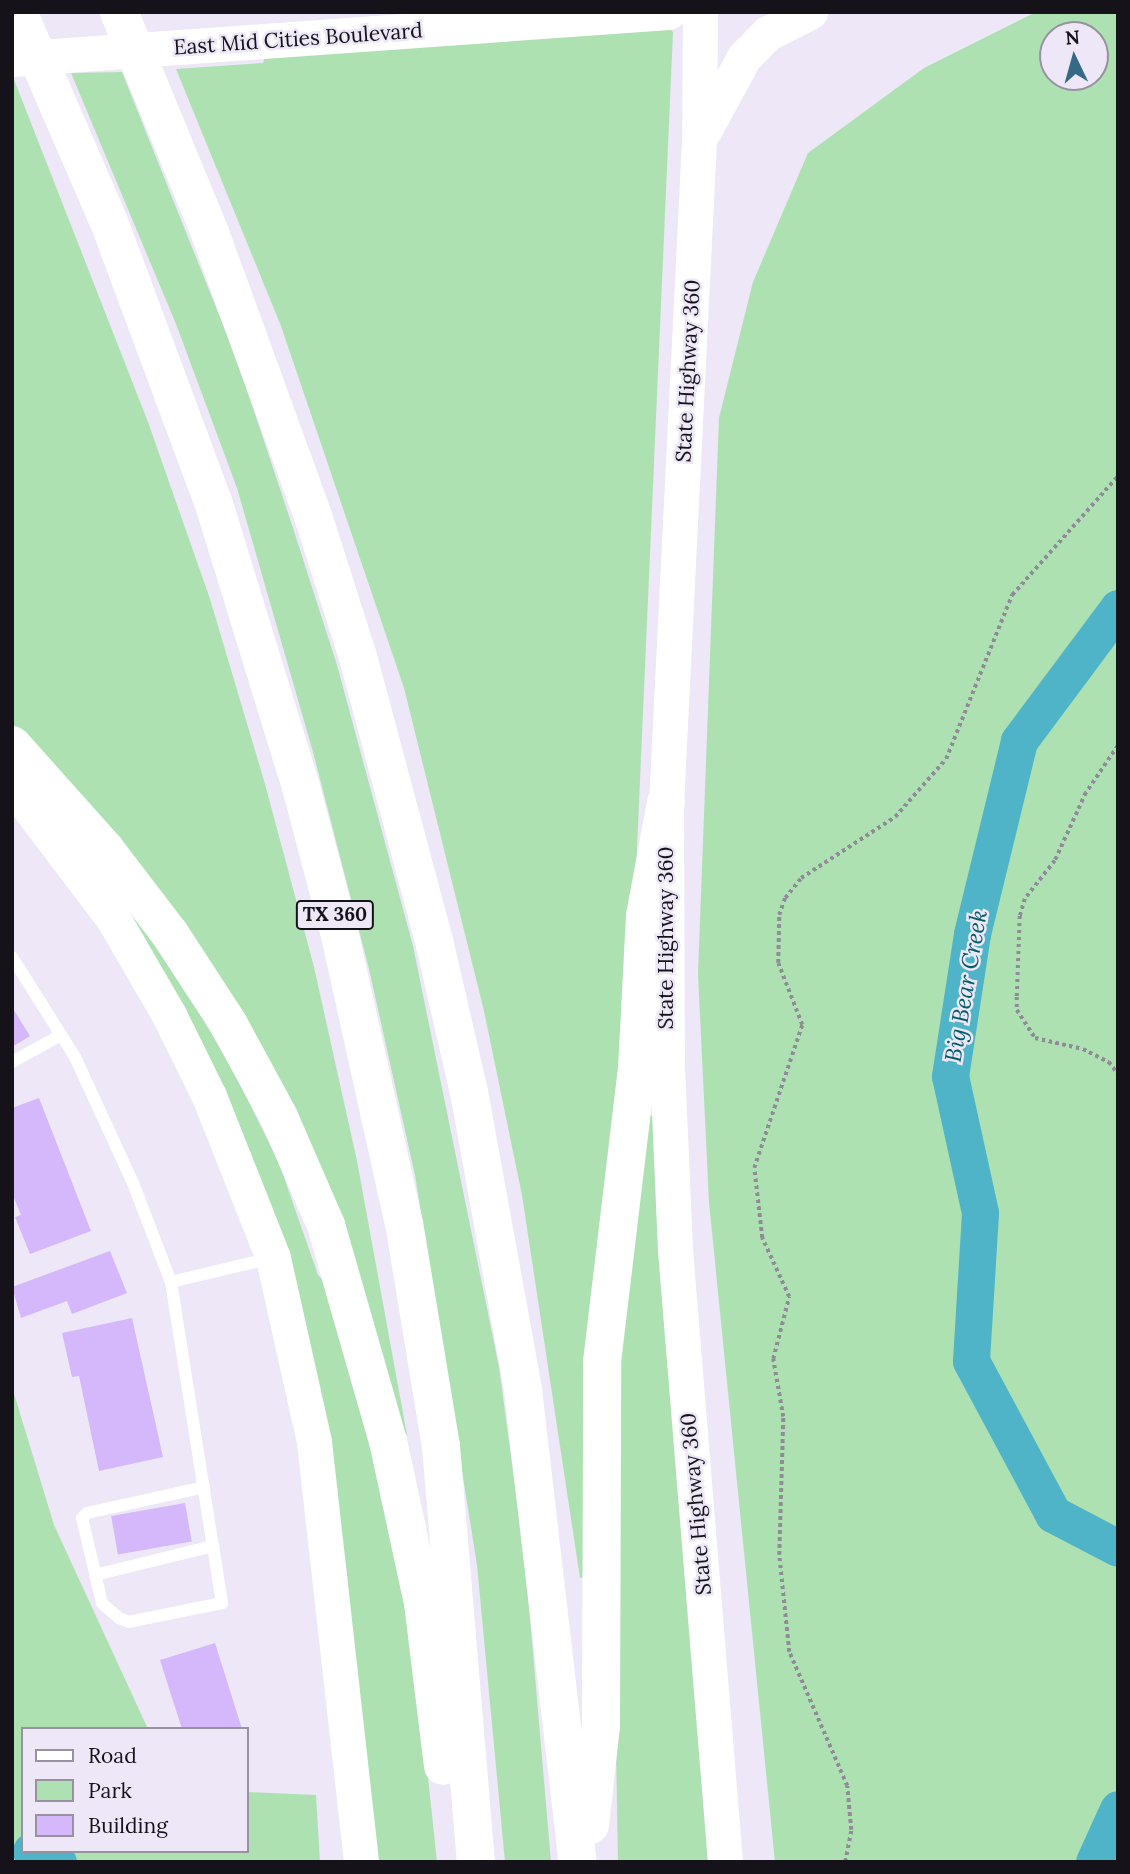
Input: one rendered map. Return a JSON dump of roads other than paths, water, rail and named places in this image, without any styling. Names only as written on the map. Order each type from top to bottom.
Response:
[{"type":"highway","name":"TX 360","points":[[18,12],[109,222],[213,501],[301,787],[339,931],[404,1223],[441,1446],[476,1862]]},
{"type":"highway","points":[[119,12],[210,233],[314,519],[358,657],[435,946],[469,1093],[523,1390],[578,1862]]},
{"type":"highway","points":[[12,745],[105,849],[170,934],[228,1023],[279,1116],[326,1225],[388,1441],[423,1603],[456,1862]]},
{"type":"highway","points":[[585,1862],[601,1725],[602,1362],[637,1069],[645,916],[666,803]]},
{"type":"main road","name":"East Mid Cities Boulevard","points":[[12,59],[668,12]]},
{"type":"main road","name":"State Highway 360","points":[[700,12],[699,141],[666,803],[667,1066],[675,1250],[725,1862]]},
{"type":"main road","points":[[699,141],[729,77],[744,57],[768,33],[810,12]]},
{"type":"main road","points":[[12,785],[114,920],[169,1015],[209,1096],[273,1258],[314,1442],[361,1862]]},
{"type":"lane","points":[[12,957],[61,1035],[133,1183],[171,1282],[204,1486],[222,1604],[129,1622],[102,1603],[81,1524],[87,1513],[204,1486]]},
{"type":"lane","points":[[12,985],[25,977]]},
{"type":"lane","points":[[12,1062],[61,1035]]},
{"type":"lane","points":[[171,1282],[273,1258]]},
{"type":"lane","points":[[95,1575],[213,1546]]},
{"type":"waterway","name":"Big Bear Creek","points":[[1118,608],[1019,741],[972,934],[950,1076],[980,1213],[971,1361],[1053,1514],[1118,1548]]},
{"type":"waterway","name":"Big Bear Creek","points":[[1094,1862],[1118,1809]]},
{"type":"waterway","points":[[36,1853],[58,1862]]}]
